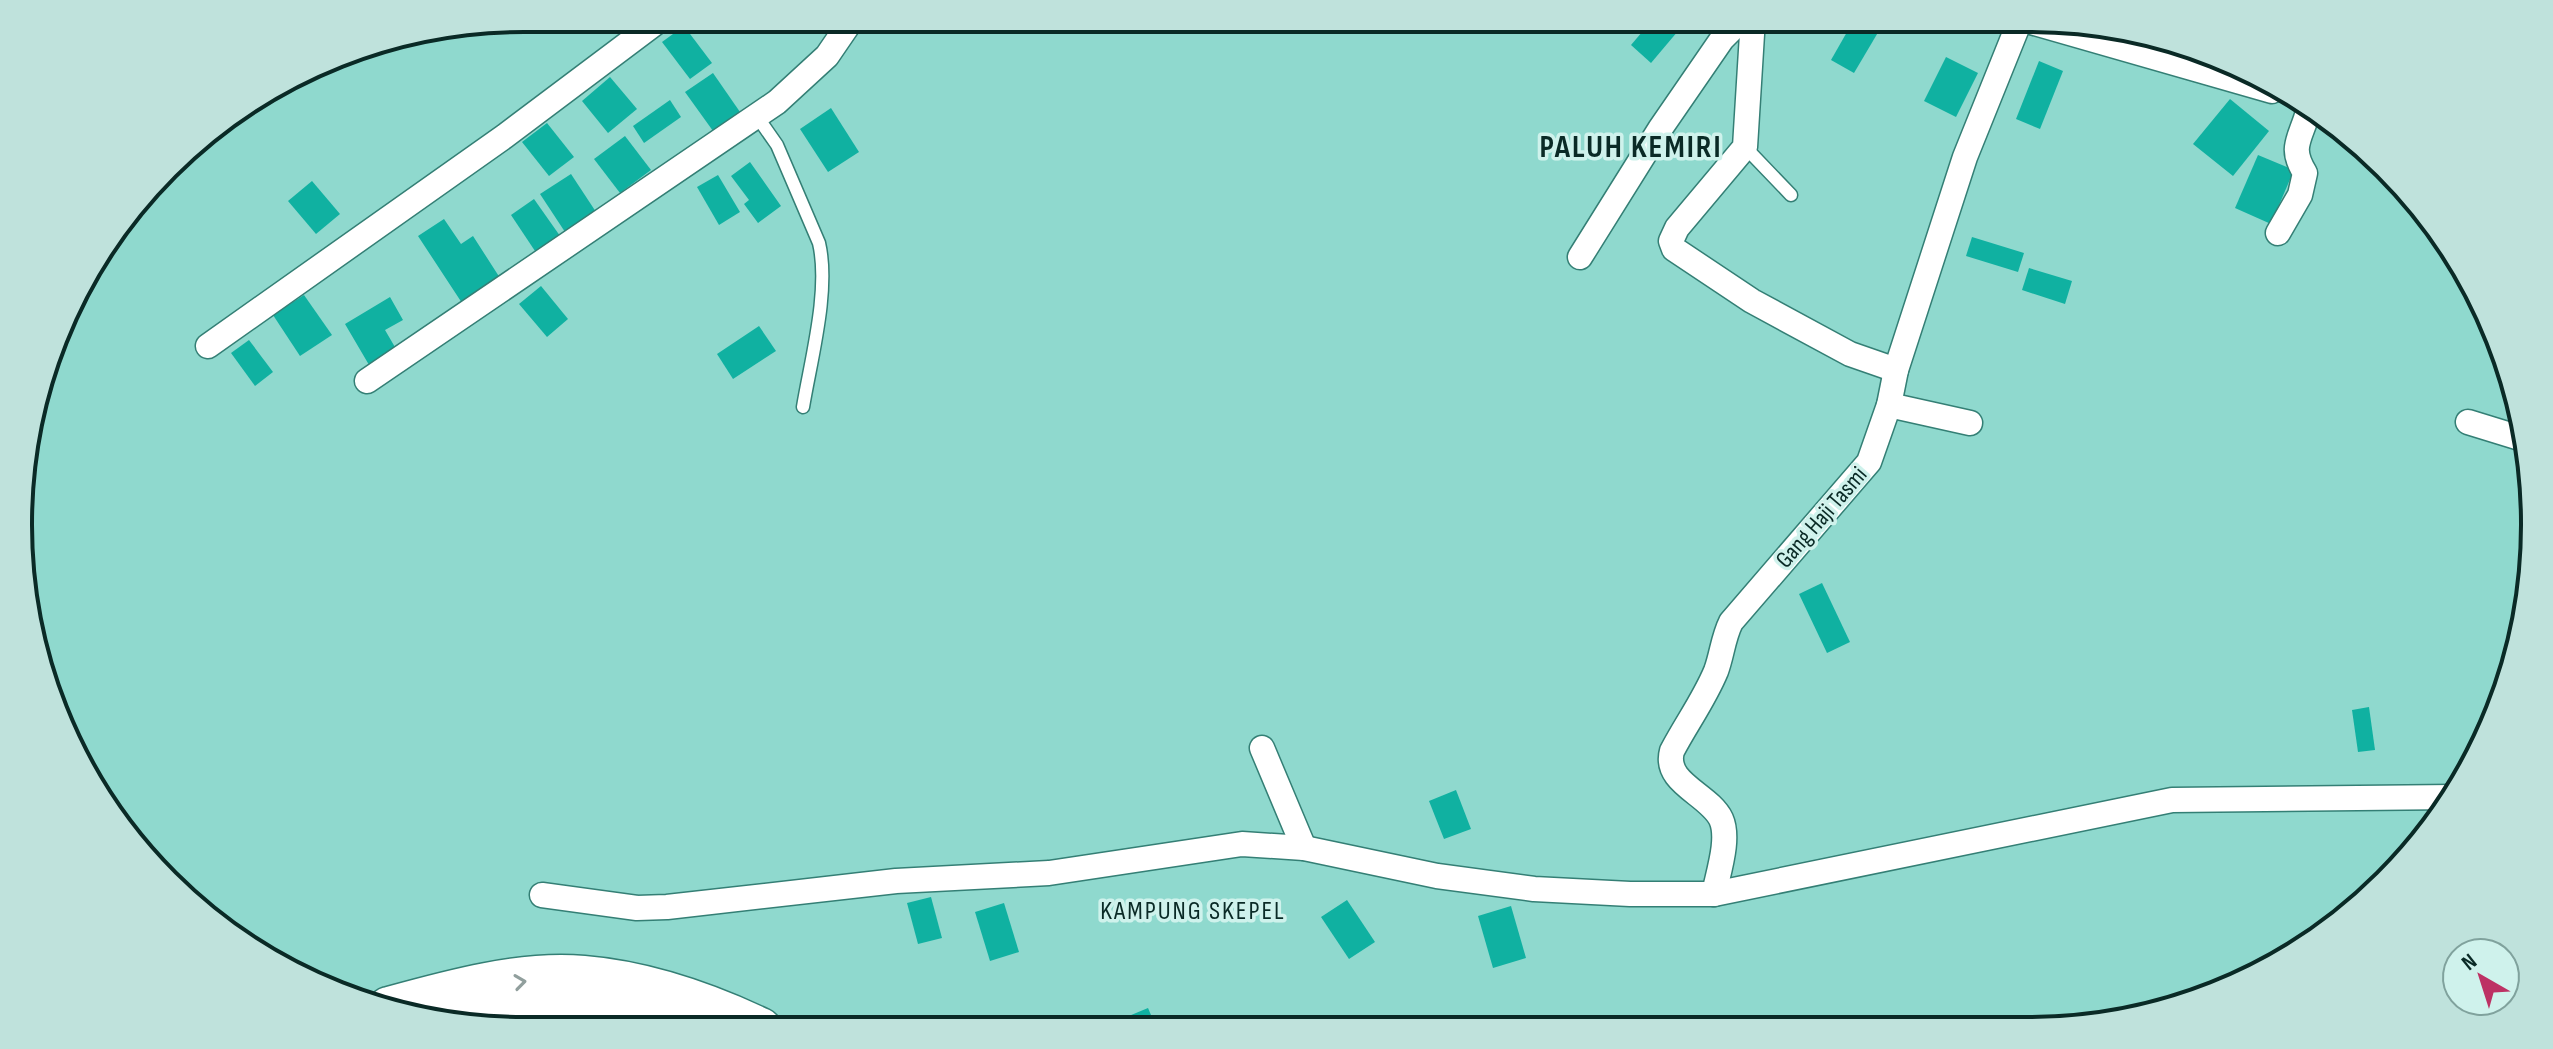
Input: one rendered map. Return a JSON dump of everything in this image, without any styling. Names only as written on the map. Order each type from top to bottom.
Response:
[{"type":"highway","points":[[410,1003],[458,990],[582,977],[649,989],[732,1017]]},
{"type":"highway","points":[[471,1014],[574,1011],[624,1017]]},
{"type":"street","points":[[208,346],[505,136],[643,32]]},
{"type":"street","points":[[367,381],[798,85],[827,56],[843,32]]},
{"type":"street","points":[[1580,257],[1660,129],[1729,32]]},
{"type":"street","points":[[1752,32],[1745,147],[1677,228],[1671,241],[1674,249],[1752,301],[1850,354],[1896,370]]},
{"type":"street","name":"Gang Haji Tasmi","points":[[1714,894],[1723,840],[1720,817],[1673,771],[1672,751],[1717,669],[1731,622],[1869,462],[1965,157],[2014,32]]},
{"type":"street","points":[[2076,34],[2248,84]]},
{"type":"street","points":[[2278,233],[2300,195],[2305,173],[2296,160],[2295,151],[2306,118]]},
{"type":"street","points":[[1889,405],[1970,423]]},
{"type":"street","points":[[2468,422],[2513,436]]},
{"type":"street","points":[[1262,748],[1304,848]]},
{"type":"street","points":[[542,895],[637,908],[667,907],[896,881],[1049,873],[1242,844],[1304,848],[1437,876],[1534,889],[1714,894],[2172,800],[2439,797]]},
{"type":"lane","points":[[756,115],[777,145],[819,243],[823,260],[803,407]]},
{"type":"lane","points":[[1745,147],[1791,195]]},
{"type":"building","points":[[676,32],[689,32],[712,63],[690,79],[662,42]]},
{"type":"building","points":[[1642,32],[1677,32],[1651,63],[1631,45]]},
{"type":"building","points":[[1847,32],[1878,32],[1854,73],[1831,60]]},
{"type":"building","points":[[1946,57],[1978,73],[1956,117],[1924,101]]},
{"type":"building","points":[[2039,61],[2063,71],[2040,129],[2016,119]]},
{"type":"building","points":[[713,73],[740,112],[713,131],[685,92]]},
{"type":"building","points":[[610,77],[637,109],[608,133],[582,101]]},
{"type":"building","points":[[2230,99],[2269,131],[2233,176],[2193,144]]},
{"type":"building","points":[[670,100],[681,117],[644,143],[633,126]]},
{"type":"building","points":[[831,108],[859,152],[828,172],[800,129]]},
{"type":"building","points":[[547,123],[574,157],[549,176],[522,142]]},
{"type":"building","points":[[625,136],[651,170],[620,193],[594,159]]},
{"type":"building","points":[[2258,155],[2294,170],[2271,224],[2235,208]]},
{"type":"building","points":[[750,162],[781,206],[758,223],[744,204],[749,200],[731,176]]},
{"type":"building","points":[[571,174],[598,215],[567,235],[540,194]]},
{"type":"building","points":[[718,175],[740,212],[719,225],[697,187]]},
{"type":"building","points":[[312,181],[340,214],[316,234],[288,201]]},
{"type":"building","points":[[534,199],[565,243],[541,260],[511,215]]},
{"type":"building","points":[[444,219],[461,244],[473,236],[500,278],[462,303],[418,236]]},
{"type":"building","points":[[1972,237],[2024,253],[2018,272],[1966,256]]},
{"type":"building","points":[[2029,268],[2072,281],[2065,304],[2022,290]]},
{"type":"building","points":[[541,286],[568,319],[547,337],[519,304]]},
{"type":"building","points":[[304,295],[332,335],[300,356],[273,315]]},
{"type":"building","points":[[390,297],[403,320],[385,330],[399,354],[372,370],[345,324]]},
{"type":"building","points":[[759,326],[776,351],[733,379],[717,354]]},
{"type":"building","points":[[249,340],[273,372],[255,386],[231,353]]},
{"type":"building","points":[[1822,583],[1850,642],[1827,653],[1799,594]]},
{"type":"building","points":[[2369,707],[2375,750],[2358,752],[2352,710]]},
{"type":"building","points":[[1456,790],[1471,829],[1444,839],[1429,801]]},
{"type":"building","points":[[931,897],[942,938],[918,944],[907,903]]},
{"type":"building","points":[[1347,900],[1375,942],[1349,959],[1321,917]]},
{"type":"building","points":[[1004,903],[1019,952],[990,961],[975,912]]},
{"type":"building","points":[[1511,906],[1526,958],[1493,968],[1478,916]]},
{"type":"building","points":[[1148,1008],[1152,1017],[1126,1017]]},
{"type":"district","name":"PALUH KEMIRI","points":[[1631,146]]},
{"type":"district","name":"KAMPUNG SKEPEL","points":[[1193,910]]}]
